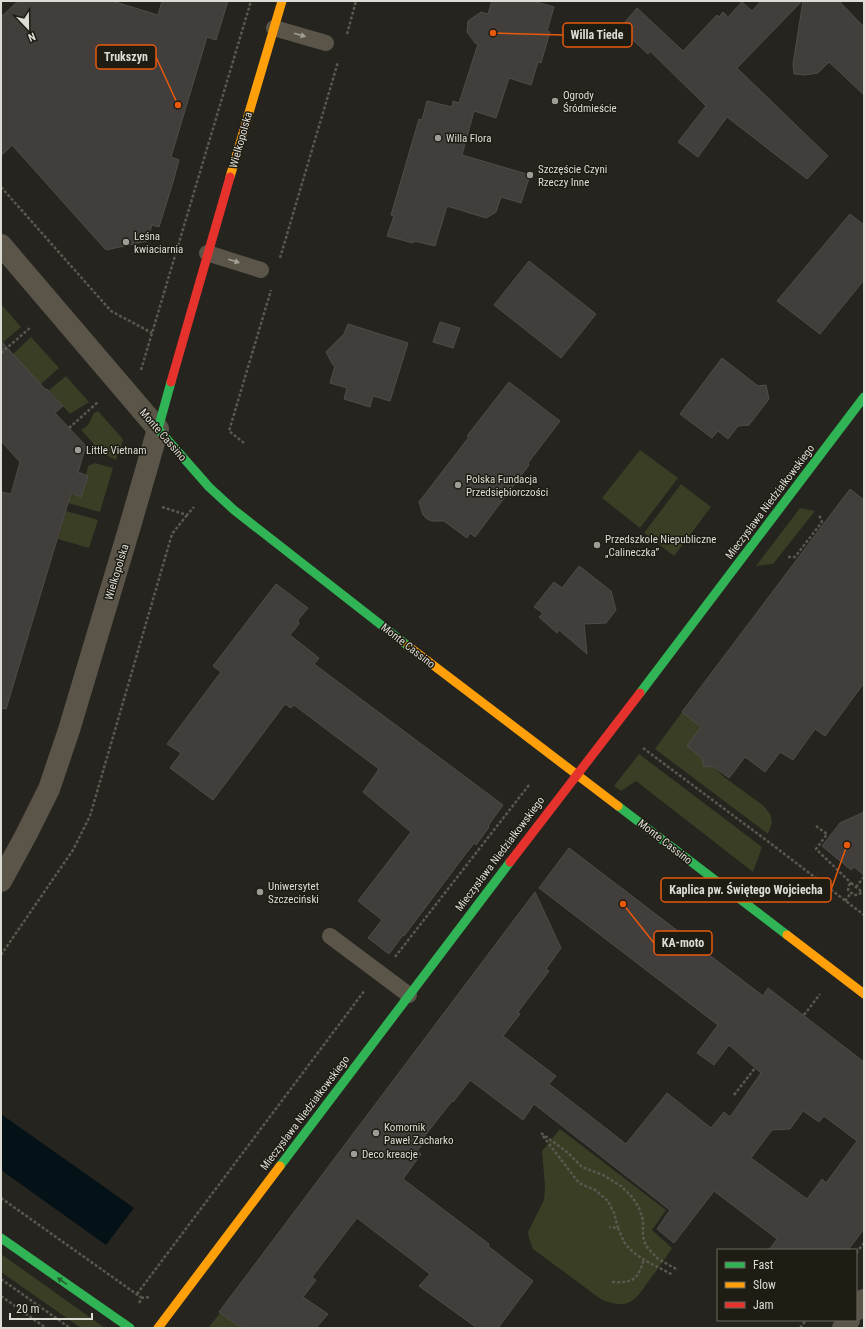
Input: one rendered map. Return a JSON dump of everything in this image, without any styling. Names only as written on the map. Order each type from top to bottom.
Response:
[{"type":"street","name":"Wielkopolska","points":[[1,881],[34,821],[49,788],[69,730],[124,548],[282,1]]},
{"type":"street","name":"Monte Cassino","points":[[1,245],[158,429],[209,487],[234,510],[464,689],[864,994]]},
{"type":"street","name":"Mieczysława Niedziałkowskiego","points":[[158,1328],[557,799],[578,775],[864,397]]},
{"type":"street","points":[[1,1238],[130,1328]]},
{"type":"street","points":[[857,1309],[864,1300]]},
{"type":"lane","points":[[274,28],[326,42]]},
{"type":"lane","points":[[208,253],[261,270]]},
{"type":"lane","points":[[330,936],[409,995]]},
{"type":"path","points":[[345,38],[356,1]]},
{"type":"path","points":[[278,264],[339,61]]},
{"type":"path","points":[[1,187],[110,311],[152,333]]},
{"type":"path","points":[[244,443],[229,431],[272,287]]},
{"type":"path","points":[[1,353],[31,327]]},
{"type":"path","points":[[69,428],[98,402]]},
{"type":"path","points":[[1,955],[73,850],[90,816],[172,534],[187,515]]},
{"type":"path","points":[[788,556],[795,557],[811,539],[822,522],[819,515]]},
{"type":"path","points":[[643,748],[864,915]]},
{"type":"path","points":[[137,1294],[368,987],[395,956],[529,785]]},
{"type":"path","points":[[816,826],[827,834],[816,849],[863,893],[856,896],[851,893],[848,888],[851,883]]},
{"type":"path","points":[[856,887],[864,877]]},
{"type":"path","points":[[845,901],[851,893]]},
{"type":"path","points":[[804,1015],[820,994]]},
{"type":"path","points":[[734,1095],[755,1068]]},
{"type":"path","points":[[673,1275],[644,1259],[632,1250],[625,1242],[618,1228],[614,1213],[608,1201],[595,1190],[579,1183],[541,1133],[567,1152],[582,1167],[603,1175],[621,1186],[633,1198],[639,1208],[643,1220],[643,1238],[646,1246],[658,1259],[678,1270]]},
{"type":"path","points":[[1,1198],[142,1298]]},
{"type":"path","points":[[608,1227],[618,1228]]},
{"type":"path","points":[[857,1252],[864,1243]]},
{"type":"path","points":[[612,1282],[629,1282],[634,1279],[642,1268],[644,1259]]},
{"type":"path","points":[[1,1279],[70,1328]]},
{"type":"path","points":[[1,1296],[46,1328]]},
{"type":"green space","points":[[1,304],[21,327],[1,344]]},
{"type":"green space","points":[[31,337],[59,368],[34,390],[13,354]]},
{"type":"green space","points":[[66,376],[89,402],[70,414],[49,390]]},
{"type":"green space","points":[[98,411],[123,440],[116,460],[97,451],[93,443],[81,430],[88,425],[94,413]]},
{"type":"green space","points":[[640,450],[678,478],[640,528],[602,498]]},
{"type":"green space","points":[[95,463],[113,468],[100,512],[68,503],[71,494],[81,497],[88,476],[86,475],[88,466]]},
{"type":"green space","points":[[681,484],[711,507],[674,556],[644,533]]},
{"type":"green space","points":[[800,508],[815,511],[773,564],[756,566]]},
{"type":"green space","points":[[66,511],[98,520],[89,548],[58,539]]},
{"type":"green space","points":[[696,693],[689,707],[693,719],[703,731],[712,763],[724,777],[764,806],[770,813],[772,823],[768,834],[655,749]]},
{"type":"green space","points":[[639,754],[762,847],[753,872],[636,781],[621,791],[614,786]]},
{"type":"green space","points":[[560,1129],[666,1210],[652,1230],[672,1248],[636,1298],[626,1304],[611,1303],[602,1300],[533,1249],[528,1232],[544,1200],[545,1186],[542,1151]]},
{"type":"green space","points":[[1,1254],[105,1328],[81,1328],[1,1272]]},
{"type":"green space","points":[[220,1313],[242,1328],[208,1328]]},
{"type":"shaded area","points":[[1,1114],[134,1208],[106,1245],[1,1170]]},
{"type":"building","points":[[18,1],[112,1],[158,15],[162,1],[228,1],[216,40],[207,37],[171,157],[179,160],[173,182],[159,227],[152,225],[147,241],[106,250],[12,145],[1,156],[1,17]]},
{"type":"building","points":[[492,1],[533,1],[554,7],[547,31],[550,32],[541,63],[538,62],[531,85],[509,78],[496,118],[474,111],[462,155],[530,175],[521,203],[501,197],[496,212],[486,218],[447,206],[435,246],[414,241],[413,243],[387,236],[394,216],[391,215],[419,119],[422,120],[427,101],[452,107],[453,101],[459,103],[478,44],[475,43],[467,32],[468,21],[481,12],[488,14]]},
{"type":"building","points":[[761,1],[802,1],[737,68],[828,156],[807,179],[727,117],[698,157],[678,142],[706,106],[650,51],[648,54],[620,28],[637,8],[683,51],[717,15],[719,17],[723,12],[728,17],[742,2],[752,11]]},
{"type":"building","points":[[803,1],[839,1],[864,27],[864,95],[829,62],[818,73],[805,75],[794,74],[793,64]]},
{"type":"building","points":[[850,214],[864,225],[864,280],[820,334],[777,301]]},
{"type":"building","points":[[529,261],[596,314],[561,358],[494,305]]},
{"type":"building","points":[[440,322],[460,328],[453,348],[433,342]]},
{"type":"building","points":[[348,324],[408,343],[390,401],[373,396],[370,407],[344,399],[347,388],[330,383],[335,366],[326,352],[344,334]]},
{"type":"building","points":[[1,341],[46,390],[47,389],[63,406],[55,413],[86,446],[78,472],[88,476],[81,497],[71,493],[6,709],[1,708],[1,492],[11,494],[20,462],[1,441]]},
{"type":"building","points":[[722,358],[758,386],[766,385],[769,399],[749,425],[738,426],[728,439],[718,431],[712,438],[680,414]]},
{"type":"building","points":[[509,382],[560,421],[475,537],[470,533],[467,538],[444,521],[432,521],[427,519],[423,515],[419,502]]},
{"type":"building","points":[[850,489],[864,500],[864,683],[825,736],[815,729],[793,760],[780,752],[765,772],[745,757],[729,778],[713,766],[704,767],[702,758],[687,746],[701,727],[682,712]]},
{"type":"building","points":[[579,566],[611,591],[616,610],[606,623],[584,624],[587,654],[559,630],[557,633],[539,617],[543,613],[534,607],[554,582],[562,588]]},
{"type":"building","points":[[276,584],[308,608],[298,620],[299,624],[290,635],[319,658],[314,664],[503,805],[476,845],[474,843],[389,954],[368,938],[382,920],[358,901],[411,832],[363,792],[379,769],[294,705],[291,708],[285,704],[213,800],[170,768],[181,753],[167,744],[221,672],[213,666]]},
{"type":"building","points":[[864,812],[864,875],[854,867],[851,870],[822,846],[840,823]]},
{"type":"building","points":[[569,848],[763,996],[768,988],[864,1062],[864,1229],[849,1249],[770,1249],[777,1239],[714,1191],[674,1243],[657,1229],[670,1210],[534,1104],[523,1120],[470,1080],[420,1142],[423,1144],[417,1151],[421,1154],[403,1179],[489,1244],[488,1246],[533,1281],[498,1328],[477,1328],[419,1286],[430,1274],[357,1218],[312,1277],[316,1280],[303,1297],[328,1314],[316,1328],[242,1328],[219,1312],[535,892],[561,948],[546,969],[549,971],[518,1012],[520,1014],[503,1036],[556,1076],[549,1084],[626,1144],[667,1093],[711,1128],[724,1112],[730,1117],[761,1073],[729,1045],[714,1065],[697,1053],[718,1025],[539,888]],"holes":[[[803,1111],[819,1122],[824,1116],[857,1141],[826,1183],[822,1179],[807,1199],[751,1158],[772,1130],[790,1129]]]},
{"type":"traffic: fast","points":[[171,382],[158,429],[209,487],[234,510],[408,646]]},
{"type":"traffic: fast","points":[[640,693],[864,397]]},
{"type":"traffic: fast","points":[[618,806],[787,935]]},
{"type":"traffic: fast","points":[[280,1166],[510,862]]},
{"type":"traffic: fast","points":[[1,1238],[130,1328]]},
{"type":"traffic: slow","points":[[230,177],[282,1]]},
{"type":"traffic: slow","points":[[408,646],[618,806]]},
{"type":"traffic: slow","points":[[787,935],[864,994]]},
{"type":"traffic: slow","points":[[158,1328],[280,1166]]},
{"type":"traffic: jam","points":[[171,382],[230,177]]},
{"type":"traffic: jam","points":[[510,862],[640,693]]},
{"type":"place","name":"Willa Tiede","points":[[493,33]]},
{"type":"place","name":"Ogrody Śródmieście","points":[[555,101]]},
{"type":"place","name":"Trukszyn","points":[[178,105]]},
{"type":"place","name":"Willa Flora","points":[[438,138]]},
{"type":"place","name":"Szczęście Czyni Rzeczy Inne","points":[[530,175]]},
{"type":"place","name":"Leśna kwiaciarnia","points":[[126,242]]},
{"type":"place","name":"Little Vietnam","points":[[78,450]]},
{"type":"place","name":"Polska Fundacja Przedsiębiorczości","points":[[458,485]]},
{"type":"place","name":"Przedszkole Niepubliczne „Calineczka”","points":[[597,545]]},
{"type":"place","name":"Kaplica pw. Świętego Wojciecha","points":[[847,845]]},
{"type":"place","name":"Uniwersytet Szczeciński","points":[[260,892]]},
{"type":"place","name":"KA-moto","points":[[623,904]]},
{"type":"place","name":"Komornik Paweł Zacharko","points":[[376,1133]]},
{"type":"place","name":"Deco kreacje","points":[[354,1154]]}]
